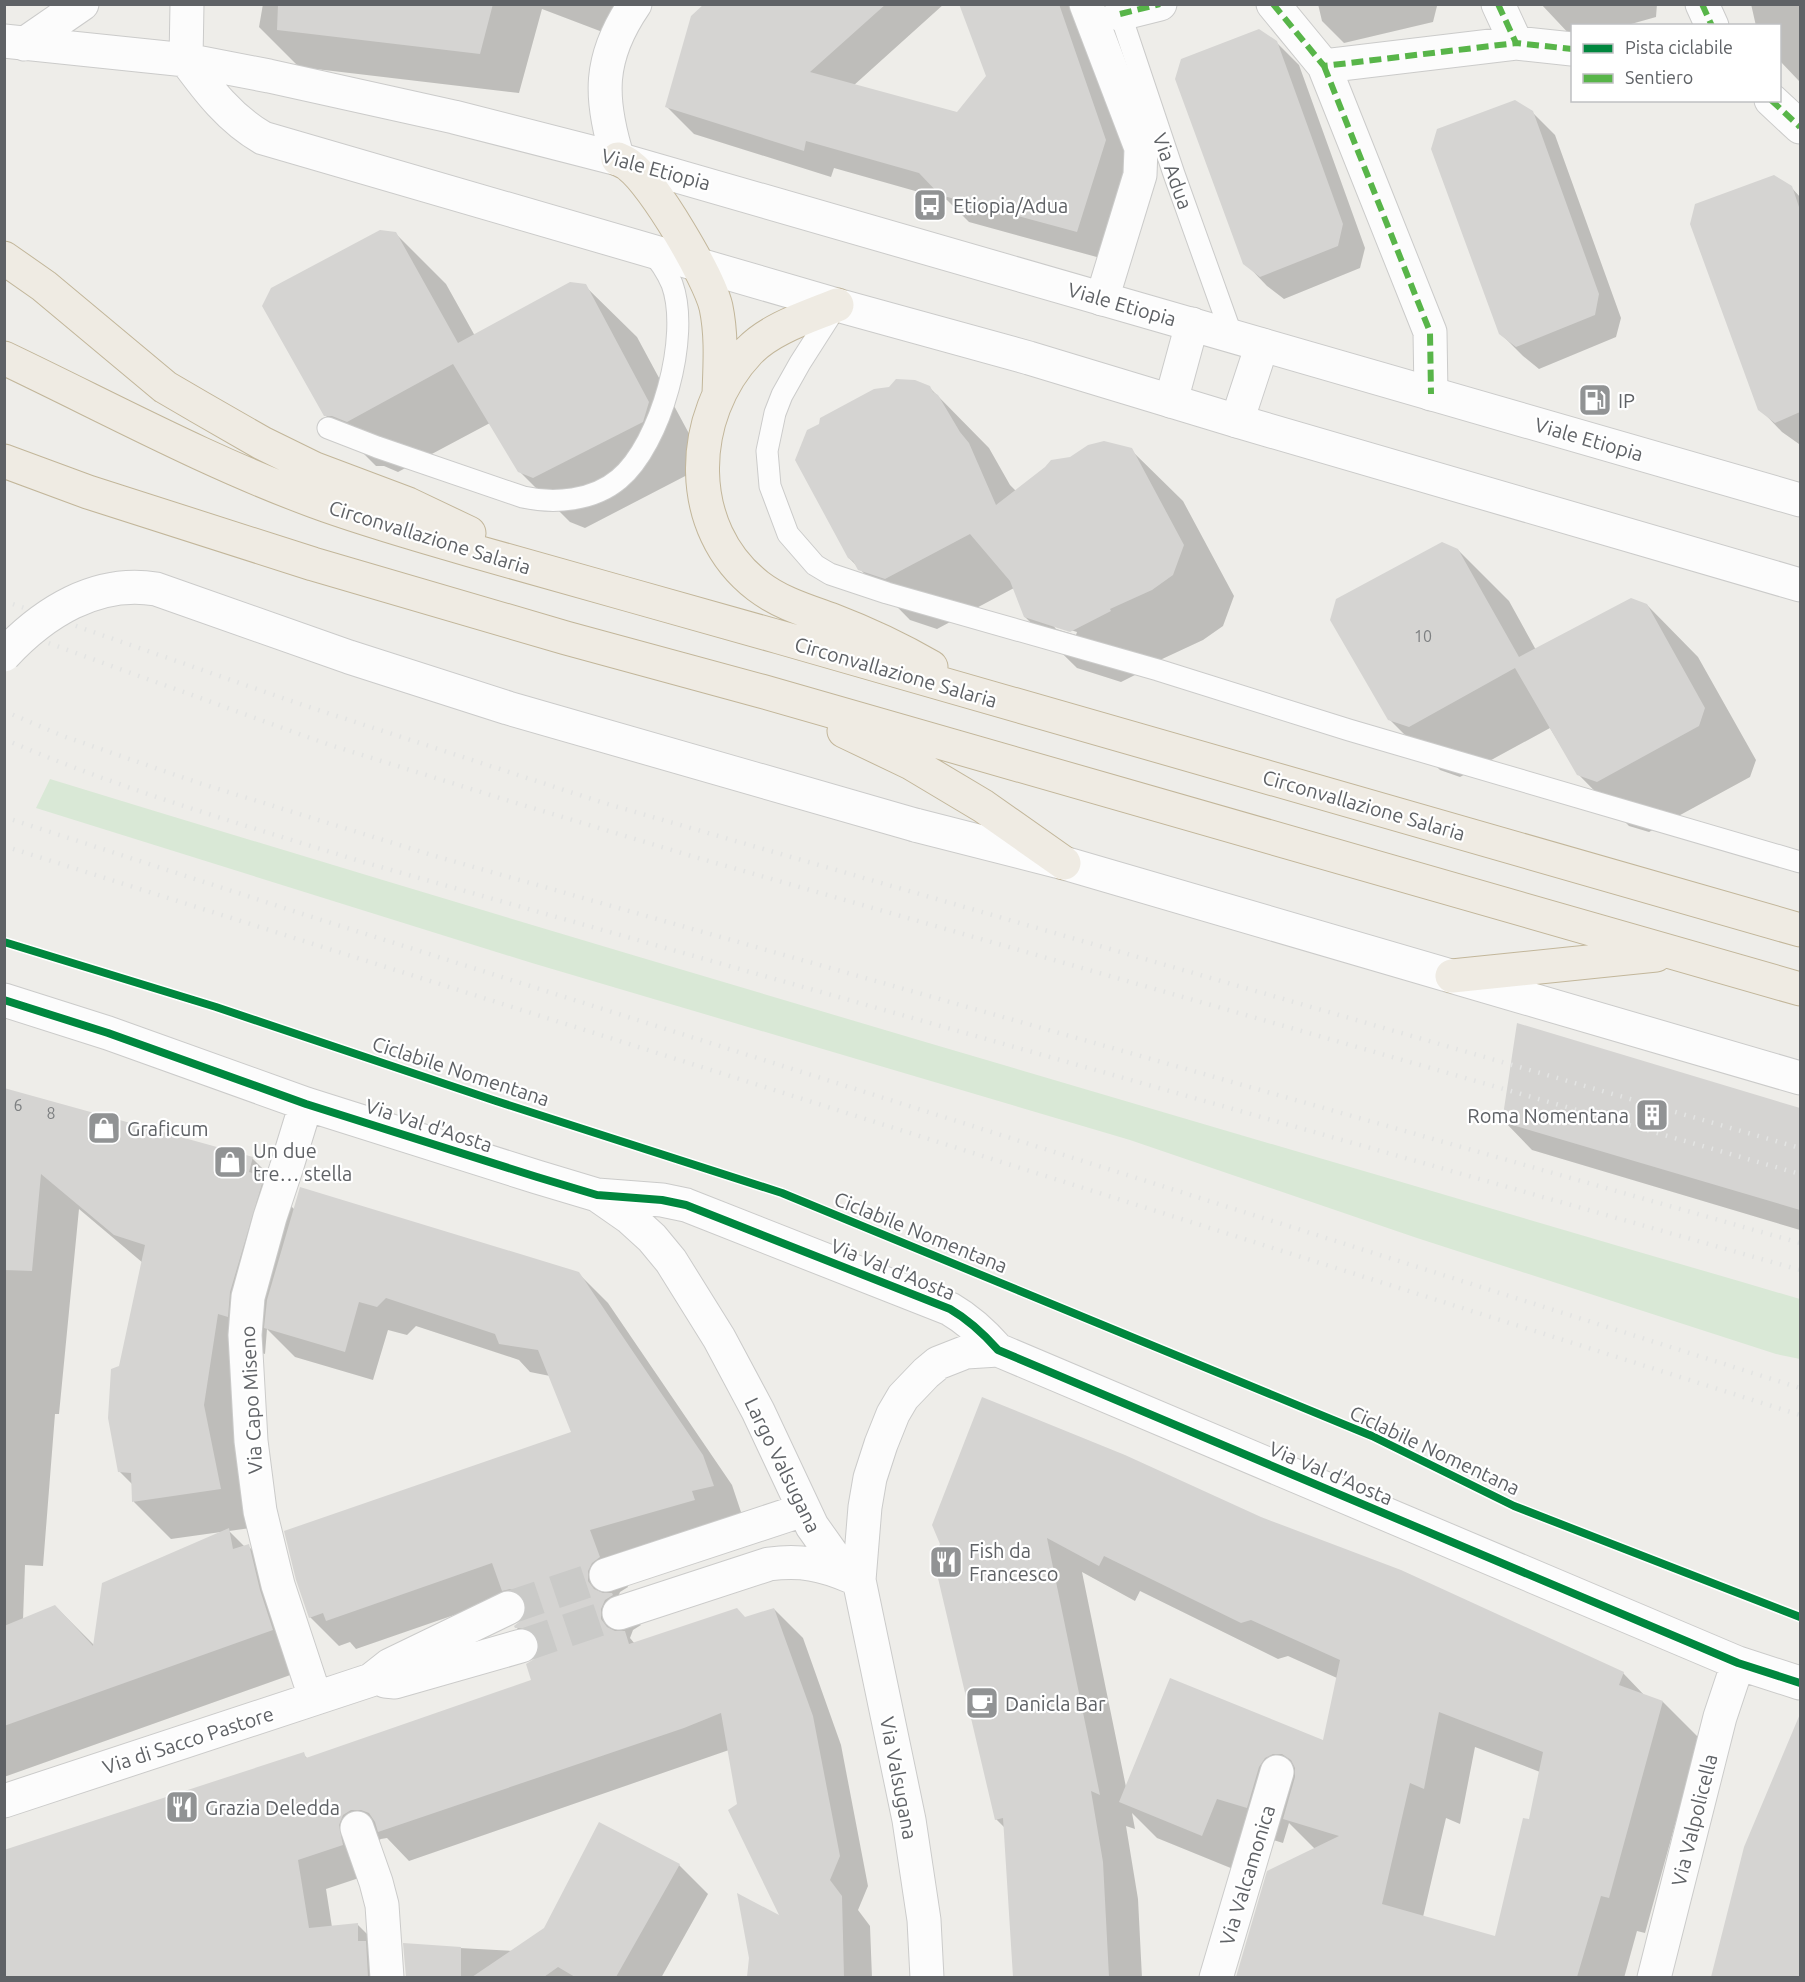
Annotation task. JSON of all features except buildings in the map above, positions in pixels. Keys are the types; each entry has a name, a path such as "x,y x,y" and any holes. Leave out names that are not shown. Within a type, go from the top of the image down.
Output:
{"highway":[{"path":"618,159 632,166 670,218 712,294 721,342 719,394"},
{"path":"4,258 44,286 165,387 201,408 262,443 315,469 408,504 551,573"},
{"path":"837,305 761,340 743,359 719,394 705,435 702,478 705,506 727,553 740,570 757,586 772,596 872,636 921,661 982,697"},
{"name":"Circonvallazione Salaria","path":"8,359 249,474 314,501 428,538 1800,930"},
{"path":"5,461 87,492 313,564 1800,989"},
{"path":"761,691 911,763 983,806 1064,863"},
{"path":"1452,976 1674,953"}],"street":[{"path":"14,42 82,4"},
{"path":"187,4 186,60 203,84 235,119 246,129 263,138 649,249 697,265 1029,358 1800,585"},
{"path":"618,159 606,114 605,76 614,42 635,4"},
{"name":"Via Adua","path":"1086,4 1141,148 1140,175 1102,298"},
{"path":"1118,9 1160,4"},
{"path":"1273,4 1324,66 1430,332 1431,394"},
{"path":"1498,4 1516,43"},
{"path":"1702,4 1711,24"},
{"name":"Viale Etiopia","path":"14,42 186,60 269,75 454,117 618,159 1800,500"},
{"path":"1324,66 1516,43 1571,49"},
{"path":"1773,102 1800,127"},
{"path":"1171,401 1192,324"},
{"path":"1237,421 1247,341"},
{"path":"4,655 51,614 76,601 102,591 144,586 349,657 508,708 915,825 1064,863 1790,1075"},
{"name":"Via Val d'Aosta","path":"4,1000 108,1033 306,1104 597,1195 662,1200 686,1205 950,1309 979,1328 998,1350 1738,1663 1800,1683"},
{"name":"Via Capo Miseno","path":"306,1104 270,1216 248,1297 245,1335 251,1441 260,1511 278,1585 315,1697"},
{"name":"Largo Valsugana","path":"597,1195 630,1218 652,1238 686,1282 758,1411 803,1510 822,1543 859,1580"},
{"path":"619,1613 770,1564 810,1563 833,1568 859,1580 865,1507 870,1478 889,1424 903,1397 938,1363 966,1352 998,1350"},
{"path":"606,1575 803,1510"},
{"name":"Via Valsugana","path":"859,1580 909,1820 924,1920 927,1977"},
{"name":"Via di Sacco Pastore","path":"4,1801 371,1680 390,1665 508,1608"},
{"name":"Via di Sacco Pastore","path":"371,1680 395,1682 521,1646"},
{"name":"Via Valpolicella","path":"1654,1977 1720,1717 1738,1663"},
{"name":"Via Valcamonica","path":"1216,1977 1277,1772"},
{"path":"357,1828 382,1905 387,1977"}],"lane":[{"name":"Via Adua","path":"1118,9 1143,84 1247,341"},
{"path":"1141,148 1143,84"},
{"path":"328,428 538,500 556,501 585,496 606,487 619,479 644,448 663,408 670,386 678,330 675,298 671,284 649,249"},
{"path":"837,305 782,395 767,451 770,486 788,534 815,565 830,574 887,593 1158,670 1349,730 1800,862"}],"green space":[{"path":"50,779 705,977 1800,1299 1800,1359 1776,1354 1417,1238 1130,1140 532,963 36,808"}],"tunnel":[{"path":"508,1608 606,1575"},
{"path":"521,1646 619,1613"}],"railway":[{"path":"4,601 297,703 604,803 1800,1148"},
{"path":"4,627 327,744 503,799 688,855 1800,1174"},
{"path":"4,711 63,736 199,783 435,856 1800,1243"},
{"path":"4,739 137,790 363,862 1800,1270"},
{"path":"4,817 309,916 1800,1388"},
{"path":"4,846 1800,1415"}],"marked path":[{"path":"1120,14 1160,4"},
{"path":"1273,4 1324,66 1516,43"},
{"path":"1498,4 1516,43 1571,49"},
{"path":"1702,4 1711,24"},
{"path":"1324,66 1430,332 1431,394"},
{"path":"1773,102 1800,127"}],"cycle path":[{"name":"Ciclabile Nomentana","path":"4,942 216,1007 496,1101 782,1193 1372,1436 1514,1506 1800,1617"},
{"path":"4,1000 108,1033 306,1104 537,1177 597,1195 662,1200 686,1205 950,1309 976,1327 998,1350 1738,1663 1800,1683"}],"place":[{"name":"Etiopia/Adua","path":"930,205"},
{"name":"IP","path":"1595,400"},
{"name":"Roma Nomentana","path":"1652,1115"},
{"name":"Graficum","path":"104,1128"},
{"name":"Un due tre… stella","path":"230,1162"},
{"name":"Fish da Francesco","path":"946,1562"},
{"name":"Danicla Bar","path":"982,1703"},
{"name":"Grazia Deledda","path":"182,1807"}]}
